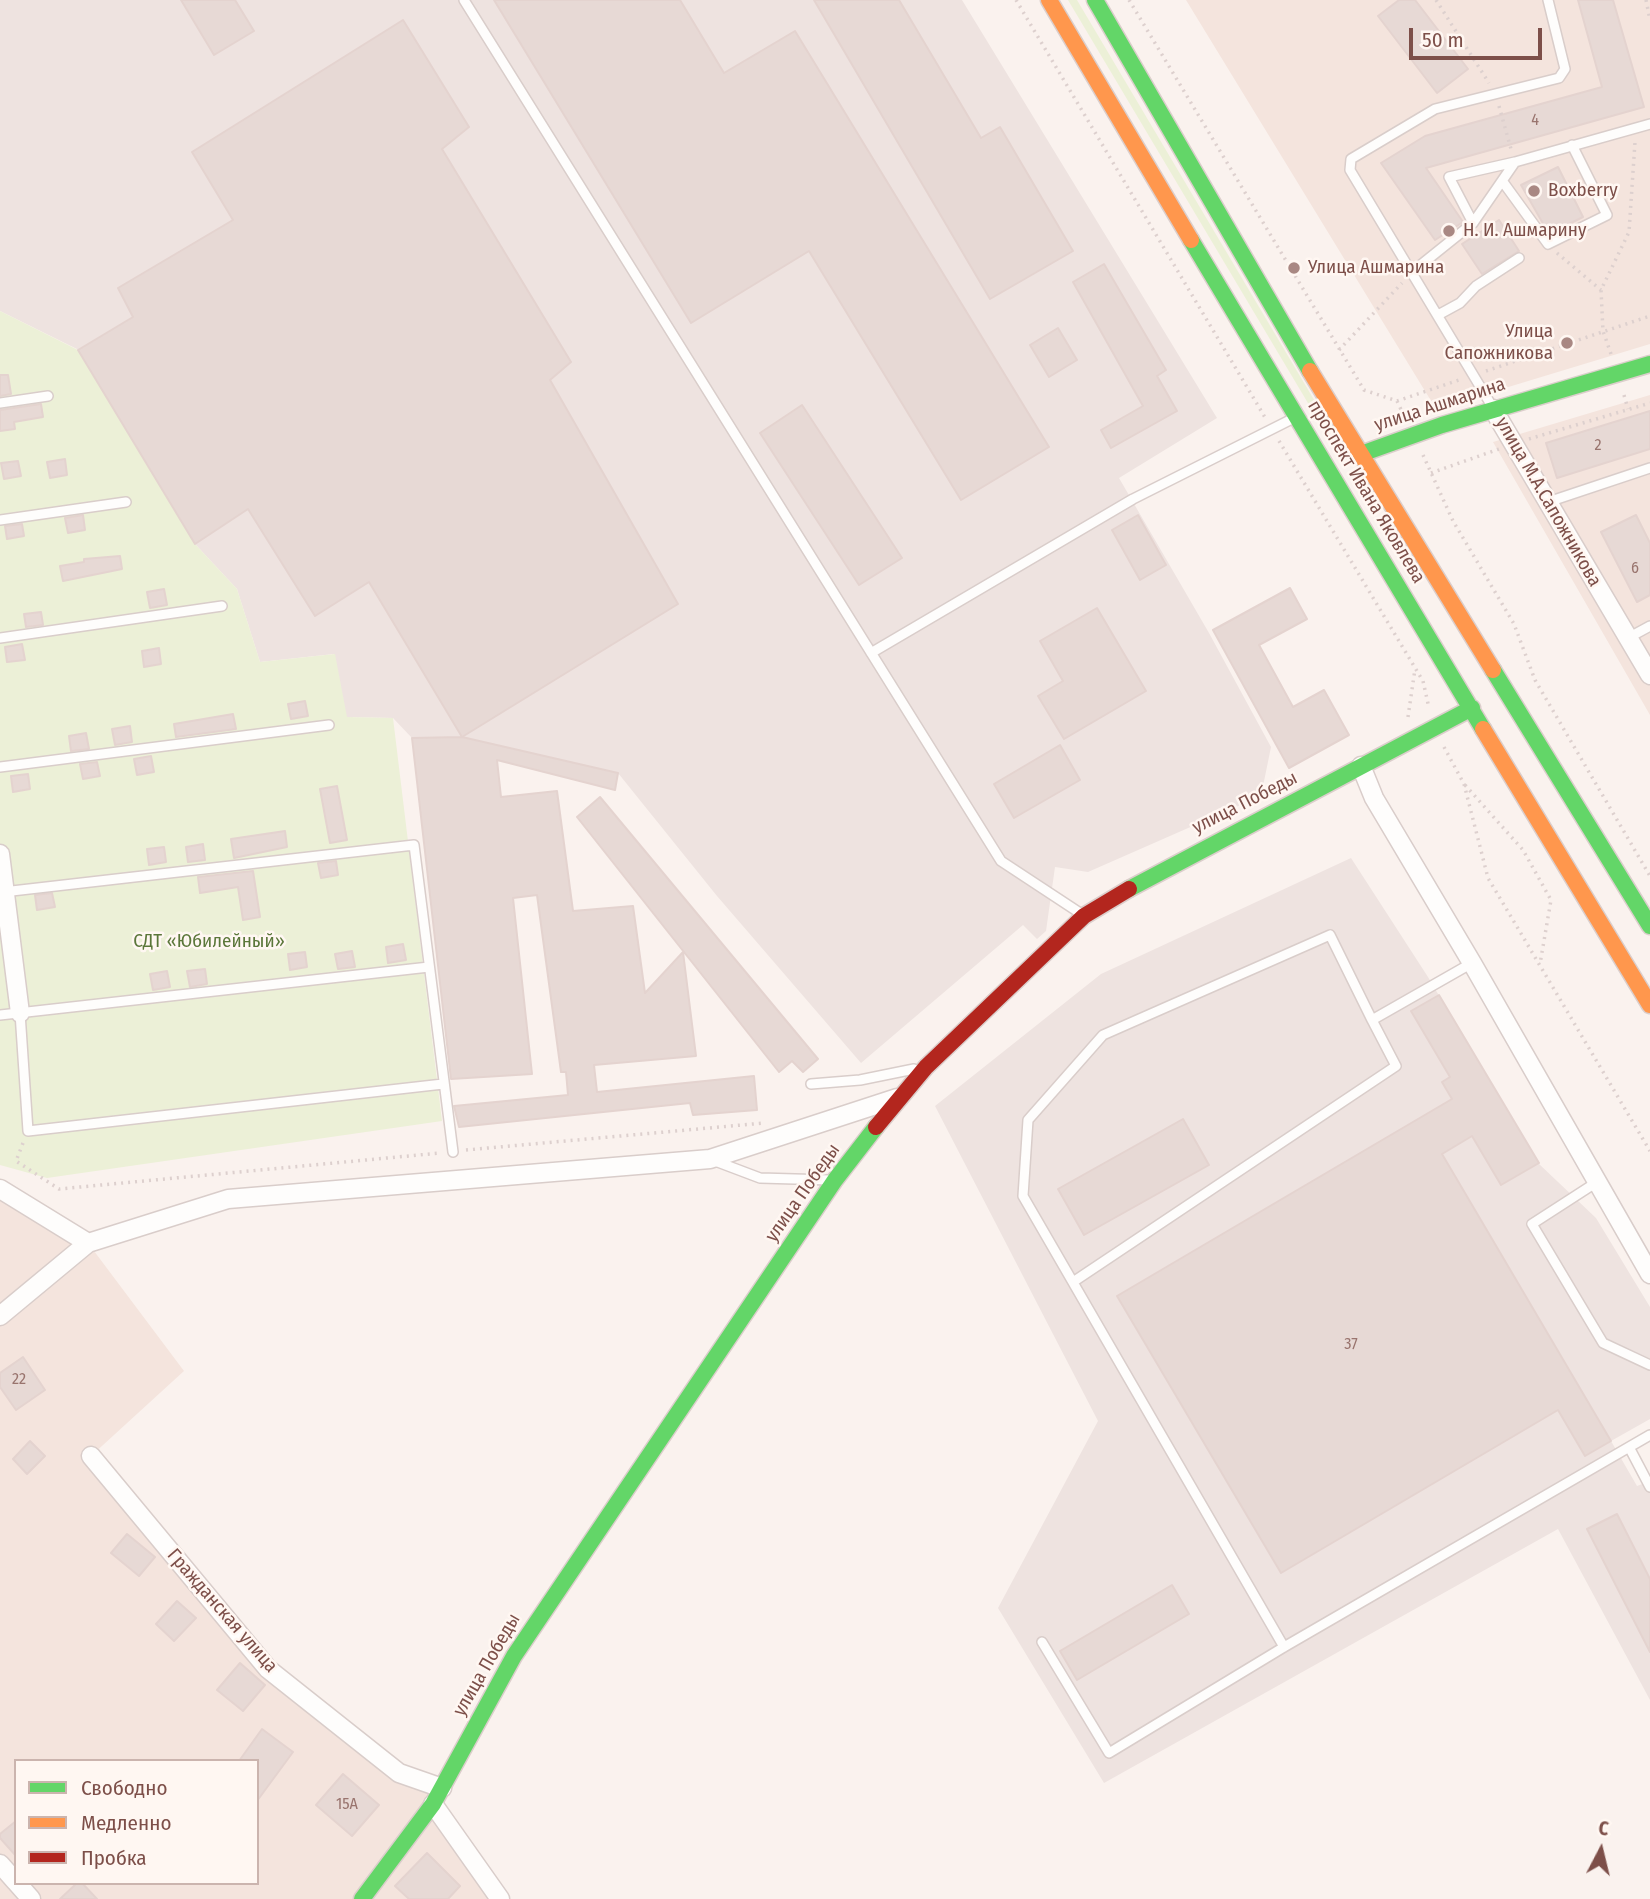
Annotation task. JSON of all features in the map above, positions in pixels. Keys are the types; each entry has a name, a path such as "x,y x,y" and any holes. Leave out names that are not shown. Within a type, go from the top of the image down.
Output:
{"main road":[{"name":"проспект Ивана Яковлева","path":"1049,0 1296,417 1344,462 1650,926"},
{"name":"проспект Ивана Яковлева","path":"1095,0 1344,462 1472,709 1650,1005"},
{"name":"улица Ашмарина","path":"1344,462 1493,409 1650,364"},
{"name":"улица Победы","path":"362,1899 433,1804 514,1656 835,1180 898,1098 926,1067 1084,916 1160,870 1472,709"}],"street":[{"name":"улица М.А.Сапожникова","path":"1493,409 1650,675"},
{"path":"1361,766 1374,798 1472,962 1650,1274"},
{"path":"0,854 2,892 20,1013"},
{"path":"0,1316 88,1243 228,1199 710,1159 898,1098"},
{"path":"0,1189 88,1243"},
{"name":"Гражданская улица","path":"91,1456 268,1669 399,1773 442,1788"},
{"path":"433,1804 499,1899"},
{"path":"0,1864 14,1880"},
{"path":"19,1885 31,1899"}],"lane":[{"path":"464,0 1001,862 1084,916"},
{"name":"улица М.А.Сапожникова","path":"1493,409 1350,170 1351,159 1435,109 1559,78 1565,69 1548,0"},
{"path":"1473,223 1449,177 1515,162 1650,124"},
{"path":"1503,182 1548,244 1607,215 1572,145"},
{"path":"1412,272 1473,223 1515,162"},
{"path":"1438,315 1460,303 1476,286 1519,258"},
{"path":"0,403 48,396"},
{"path":"871,653 1133,499 1296,417"},
{"path":"1548,502 1650,468"},
{"path":"0,520 126,502"},
{"path":"0,638 222,606"},
{"path":"1628,638 1650,626"},
{"path":"0,767 329,725"},
{"path":"2,892 414,845 453,1152"},
{"path":"1073,1282 1396,1066 1330,935 1102,1035 1028,1120 1023,1196 1284,1647"},
{"path":"1372,1020 1472,962"},
{"path":"0,1015 429,967"},
{"path":"20,1013 28,1131 443,1084"},
{"path":"811,1084 860,1080 926,1067"},
{"path":"710,1159 760,1178 835,1180"},
{"path":"1597,1182 1532,1224 1603,1343 1650,1366"},
{"path":"1042,1642 1109,1753 1284,1647 1650,1435"},
{"path":"1629,1447 1650,1487"}],"path":[{"path":"1016,0 1416,668 1423,681 1430,712"},
{"path":"1129,0 1364,390 1397,401 1650,316"},
{"path":"1436,0 1496,93 1515,162"},
{"path":"1646,0 1650,20"},
{"path":"1603,331 1601,290 1629,232 1636,128"},
{"path":"1548,244 1601,290"},
{"path":"1339,350 1412,272"},
{"path":"1397,401 1408,423"},
{"path":"1432,473 1514,443 1650,404"},
{"path":"1422,453 1453,521 1514,625 1535,680 1650,876"},
{"path":"1403,743 1416,668"},
{"path":"1440,740 1464,784 1523,850 1552,900 1540,966"},
{"path":"1464,784 1488,878 1650,1151"},
{"path":"28,1131 16,1161 59,1189 759,1122 797,1130"}],"shaded area":[{"path":"0,0 962,0 1217,418 1119,478 1209,633 1271,747 1261,796 1088,872 1055,867 1046,931 1037,939 1023,925 861,1063 717,896 618,773 462,737 412,738 393,718 346,717 334,654 260,662 237,589 195,544 79,350 0,311"},
{"path":"1186,0 1650,0 1650,344 1436,409"},
{"path":"1650,395 1650,715 1493,442"},
{"path":"1351,858 1428,977 1538,1163 1596,1218 1650,1307 1650,1419 1611,1441 1637,1486 1650,1481 1650,1700 1558,1529 1104,1783 998,1608 1098,1421 935,1106 1101,974"},
{"path":"0,1189 88,1243 184,1371 91,1456 268,1669 399,1773 442,1788 433,1804 500,1899 0,1899"}],"green space":[{"path":"1068,0 1077,0 1329,425 1324,430"},
{"name":"СДТ «Юбилейный»","path":"0,311 78,350 195,544 237,589 260,662 335,654 347,717 393,718 442,1121 47,1178 0,1165"}],"building":[{"path":"181,0 235,0 254,31 214,55"},
{"path":"494,0 680,0 724,73 795,31 1049,447 961,500 809,251 691,323"},
{"path":"814,0 899,0 981,138 1000,127 1073,251 990,299"},
{"path":"1399,0 1415,0 1468,69 1437,93 1378,16"},
{"path":"1578,0 1613,0 1644,107 1426,168 1463,222 1435,240 1381,163 1425,136 1602,87"},
{"path":"403,20 469,127 442,149 571,362 550,380 678,604 462,737 369,582 315,616 248,509 195,544 78,350 133,317 118,288 233,220 192,152"},
{"path":"1558,167 1583,217 1549,234 1521,185"},
{"path":"1499,220 1519,251 1482,274 1462,244"},
{"path":"1104,264 1166,370 1157,376 1177,411 1111,448 1101,430 1143,406 1073,282"},
{"path":"1058,328 1077,360 1049,377 1030,345"},
{"path":"0,375 8,375 11,394 0,396"},
{"path":"41,404 43,417 14,422 15,429 0,431 0,410"},
{"path":"802,405 902,558 859,585 760,433"},
{"path":"1650,411 1650,449 1557,478 1546,443"},
{"path":"65,459 67,475 50,478 47,462"},
{"path":"18,461 21,476 4,479 1,463"},
{"path":"83,515 85,530 68,533 65,518"},
{"path":"1138,515 1166,565 1140,580 1112,530"},
{"path":"1636,515 1650,543 1650,595 1637,602 1601,532"},
{"path":"22,524 24,536 7,539 5,526"},
{"path":"120,556 122,569 63,581 60,566 84,562 84,559"},
{"path":"1290,588 1307,619 1259,645 1293,707 1324,690 1349,735 1289,768 1213,630"},
{"path":"164,589 167,605 150,608 147,592"},
{"path":"1097,608 1146,691 1064,739 1038,696 1063,681 1040,641"},
{"path":"41,612 43,625 26,627 24,614"},
{"path":"22,644 25,660 7,662 5,647"},
{"path":"159,648 161,664 144,667 142,651"},
{"path":"305,701 308,716 291,719 288,704"},
{"path":"233,714 236,729 176,737 174,724"},
{"path":"130,726 132,742 115,745 112,729"},
{"path":"86,733 89,749 71,751 69,736"},
{"path":"462,737 618,773 615,790 497,760 501,797 557,791 573,911 633,906 645,993 683,952 696,1056 594,1065 597,1092 754,1076 757,1110 693,1115 690,1103 459,1127 454,1106 568,1095 566,1072 561,1072 537,895 513,898 532,1074 451,1079 412,738"},
{"path":"1060,745 1080,780 1014,818 994,784"},
{"path":"151,756 154,772 137,775 134,759"},
{"path":"97,762 100,776 83,779 80,764"},
{"path":"28,774 30,789 13,792 11,776"},
{"path":"337,786 347,840 330,843 320,789"},
{"path":"600,797 818,1059 803,1072 792,1061 779,1072 577,817"},
{"path":"285,831 287,847 234,858 231,839"},
{"path":"203,844 205,860 188,862 186,847"},
{"path":"164,847 166,862 149,865 147,849"},
{"path":"336,861 338,875 321,878 318,863"},
{"path":"253,871 260,917 243,920 238,887 200,893 198,877"},
{"path":"52,893 55,907 37,910 35,895"},
{"path":"403,944 406,960 388,963 386,947"},
{"path":"352,951 355,967 338,969 335,954"},
{"path":"305,952 307,967 290,970 288,954"},
{"path":"205,969 207,984 190,987 187,971"},
{"path":"167,971 170,987 153,990 150,974"},
{"path":"1439,995 1539,1163 1501,1185 1472,1136 1442,1154 1611,1441 1585,1456 1558,1410 1281,1573 1117,1296 1452,1099 1442,1082 1450,1077 1411,1011"},
{"path":"1183,1119 1209,1165 1084,1235 1058,1189"},
{"path":"23,1357 45,1390 16,1410 0,1387 0,1373"},
{"path":"30,1441 45,1456 27,1474 13,1459"},
{"path":"1617,1514 1650,1579 1650,1652 1587,1529"},
{"path":"127,1534 155,1557 139,1576 111,1553"},
{"path":"1172,1585 1189,1614 1077,1680 1060,1651"},
{"path":"177,1601 196,1618 174,1641 156,1624"},
{"path":"240,1663 265,1685 243,1711 217,1690"},
{"path":"262,1729 293,1752 259,1798 259,1759 240,1759"},
{"path":"343,1774 379,1805 352,1836 316,1805"},
{"path":"14,1823 14,1854 0,1838 0,1834"},
{"path":"427,1853 460,1886 448,1899 409,1899 395,1886"},
{"path":"75,1885 84,1885 97,1899 60,1899"}],"traffic: fast":[{"path":"1095,0 1310,371"},
{"path":"1191,240 1483,729"},
{"path":"1361,454 1442,425 1650,364"},
{"path":"1493,670 1650,926"},
{"path":"1129,889 1472,708"},
{"path":"362,1899 433,1804 514,1656 835,1180 876,1127"}],"traffic: slow":[{"path":"1049,0 1191,240"},
{"path":"1310,371 1493,670"},
{"path":"1483,729 1650,1005"}],"traffic: jam":[{"path":"876,1127 926,1067 1084,916 1129,889"}],"place":[{"name":"Boxberry","path":"1534,191"},
{"name":"Н. И. Ашмарину","path":"1449,231"},
{"name":"Улица Ашмарина","path":"1294,268"},
{"name":"Улица Сапожникова","path":"1567,343"}]}
